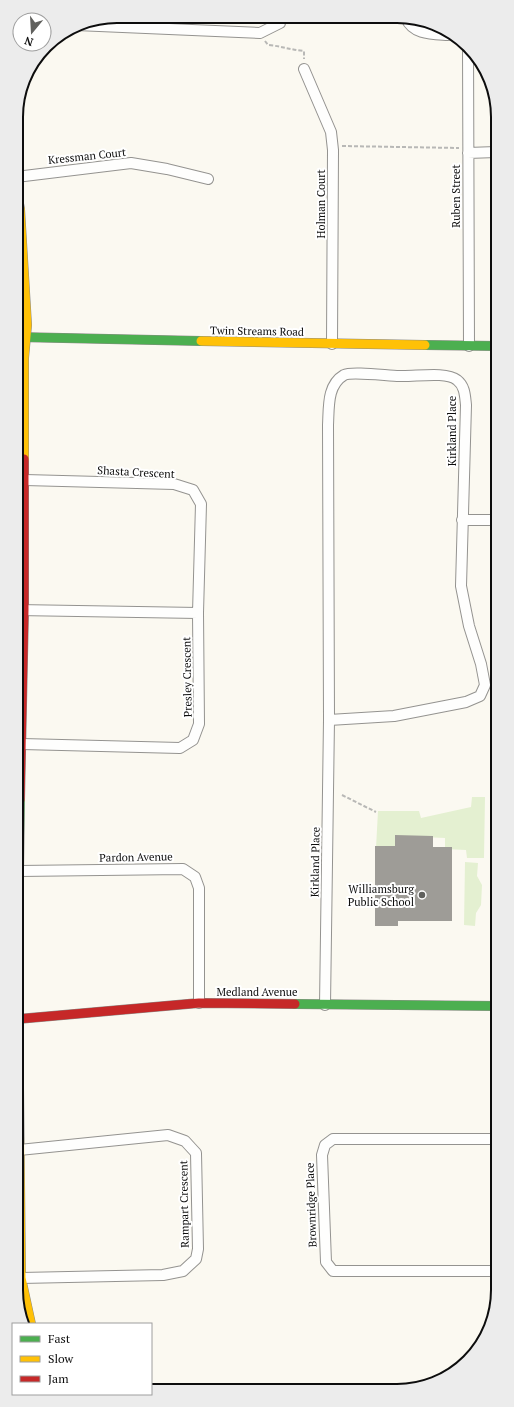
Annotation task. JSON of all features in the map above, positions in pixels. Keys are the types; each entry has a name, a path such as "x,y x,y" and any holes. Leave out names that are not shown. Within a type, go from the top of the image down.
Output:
{"street":[{"path":"95,26 260,34 280,23"},
{"path":"410,24 417,31 442,35"},
{"name":"Ruben Street","path":"468,55 469,346"},
{"name":"Holman Court","path":"304,69 331,132 332,344"},
{"path":"468,153 491,152"},
{"name":"Kressman Court","path":"23,175 131,163 167,169 208,179"},
{"path":"23,258 27,325 23,333"},
{"name":"Twin Streams Road","path":"23,337 491,346"},
{"name":"Kirkland Place","path":"325,1004 329,720 328,425 330,395 332,387 344,375 353,372 403,376 446,376 456,379 461,384 465,393 466,406 461,586 469,626 481,664 485,685 480,696 466,702 394,716 329,720"},
{"path":"23,432 23,512"},
{"name":"Shasta Crescent","path":"24,480 174,484 193,490 202,504 198,613"},
{"path":"462,520 491,520"},
{"path":"23,610 198,613"},
{"name":"Presley Crescent","path":"23,744 180,748 193,740 200,724 198,613"},
{"name":"Pardon Avenue","path":"23,871 183,869 195,876 199,888 199,1003"},
{"name":"Medland Avenue","path":"23,1019 199,1003 491,1006"},
{"name":"Rampart Crescent","path":"23,1150 168,1136 185,1141 196,1153 198,1249 196,1259 183,1271 163,1275 23,1278"},
{"name":"Brownridge Place","path":"491,1139 333,1139 325,1145 322,1155 326,1262 333,1271 491,1271"},
{"path":"23,1287 31,1323"}],"path":[{"path":"260,34 268,45 282,46 304,51 304,69"},
{"path":"332,146 459,148 468,153"},
{"path":"342,795 376,812"}],"green space":[{"path":"472,797 485,797 484,858 467,858 466,850 445,849 445,838 400,836 399,849 376,848 378,811 419,811 421,818 471,807"},
{"path":"465,862 478,863 477,876 482,885 481,905 476,913 475,926 464,925"}],"building":[{"path":"395,835 433,836 433,847 452,847 452,921 398,921 398,926 375,926 375,846 395,846"}],"traffic: fast":[{"path":"23,337 201,341"},
{"path":"425,345 491,346"},
{"path":"295,1004 491,1006"}],"traffic: slow":[{"path":"23,259 27,325 24,358 24,459"},
{"path":"201,341 425,345"},
{"path":"23,1287 31,1323"}],"traffic: jam":[{"path":"23,658 24,459"},
{"path":"23,1019 199,1003 295,1004"}],"place":[{"name":"Williamsburg Public School","path":"422,895"}]}
